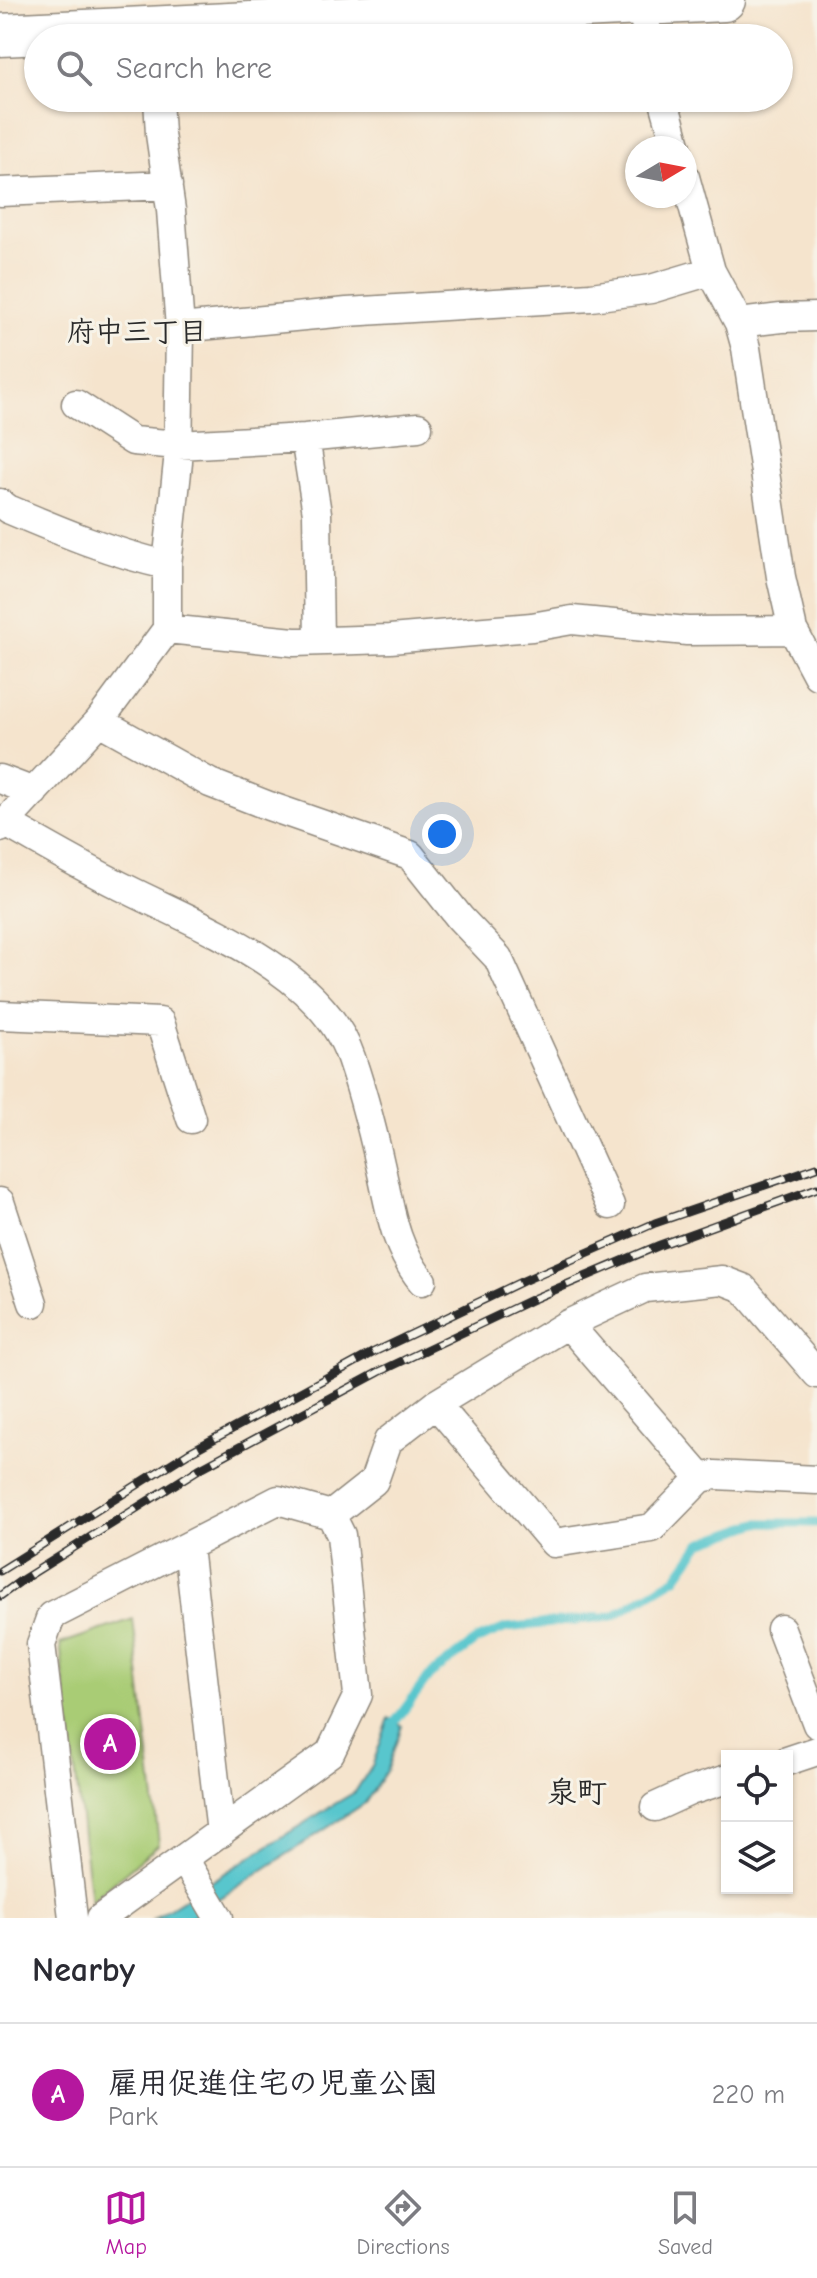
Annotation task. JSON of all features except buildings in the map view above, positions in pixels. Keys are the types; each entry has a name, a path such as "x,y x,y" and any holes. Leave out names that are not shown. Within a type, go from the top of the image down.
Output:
{"highway":[{"path":"129,24 644,21 724,0"},
{"path":"0,35 24,33"}],"street":[{"path":"159,112 180,328 178,445 167,565 167,629 99,721 3,826 221,934 278,970 318,1006 340,1035 351,1058 390,1214 409,1265 422,1281"},
{"path":"667,112 674,136"},
{"path":"0,192 168,185"},
{"path":"694,208 711,271 739,323 746,348 781,577 817,675"},
{"path":"180,328 347,312 591,297 651,289 711,271"},
{"path":"739,323 817,317"},
{"path":"76,404 133,441 178,445 305,438 418,427"},
{"path":"305,438 317,513 319,641"},
{"path":"0,503 73,536 132,557 167,565"},
{"path":"167,629 294,642 390,639 532,627 572,620 804,642"},
{"path":"99,721 210,783 410,855 460,918 498,958 610,1205"},
{"path":"0,779 34,792"},
{"path":"0,1015 160,1022 191,1119"},
{"path":"0,1202 33,1303"},
{"path":"331,1515 374,1481 388,1441 436,1404 568,1324 645,1288 722,1280 743,1288 817,1374"},
{"path":"568,1324 701,1478"},
{"path":"436,1404 554,1543 652,1528 701,1478 715,1475 817,1480"},
{"path":"73,1918 41,1644 51,1616 278,1500 331,1515 341,1535 358,1695 330,1753 101,1918"},
{"path":"188,1547 221,1833"},
{"path":"781,1629 817,1724"},
{"path":"793,1759 817,1751"},
{"path":"655,1807 721,1781"},
{"path":"184,1859 219,1918"}],"green space":[{"path":"133,1619 159,1844 91,1901 60,1644"}],"water":[{"path":"389,1718 402,1726 386,1771 365,1803 190,1918 154,1918 355,1792 373,1764"}],"waterway":[{"path":"391,1733 395,1722 429,1676 477,1640 506,1628 613,1616 676,1578 701,1543 758,1523 817,1523"}],"railway":[{"path":"0,1571 188,1453 374,1352 655,1223 817,1167"},
{"path":"0,1596 199,1469 379,1372 533,1299 660,1245 817,1188"}],"place":[{"name":"雇用促進住宅の児童公園","path":"110,1744"}],"district":[{"name":"府中三丁目","path":"137,332"},
{"name":"泉町","path":"577,1792"}]}
